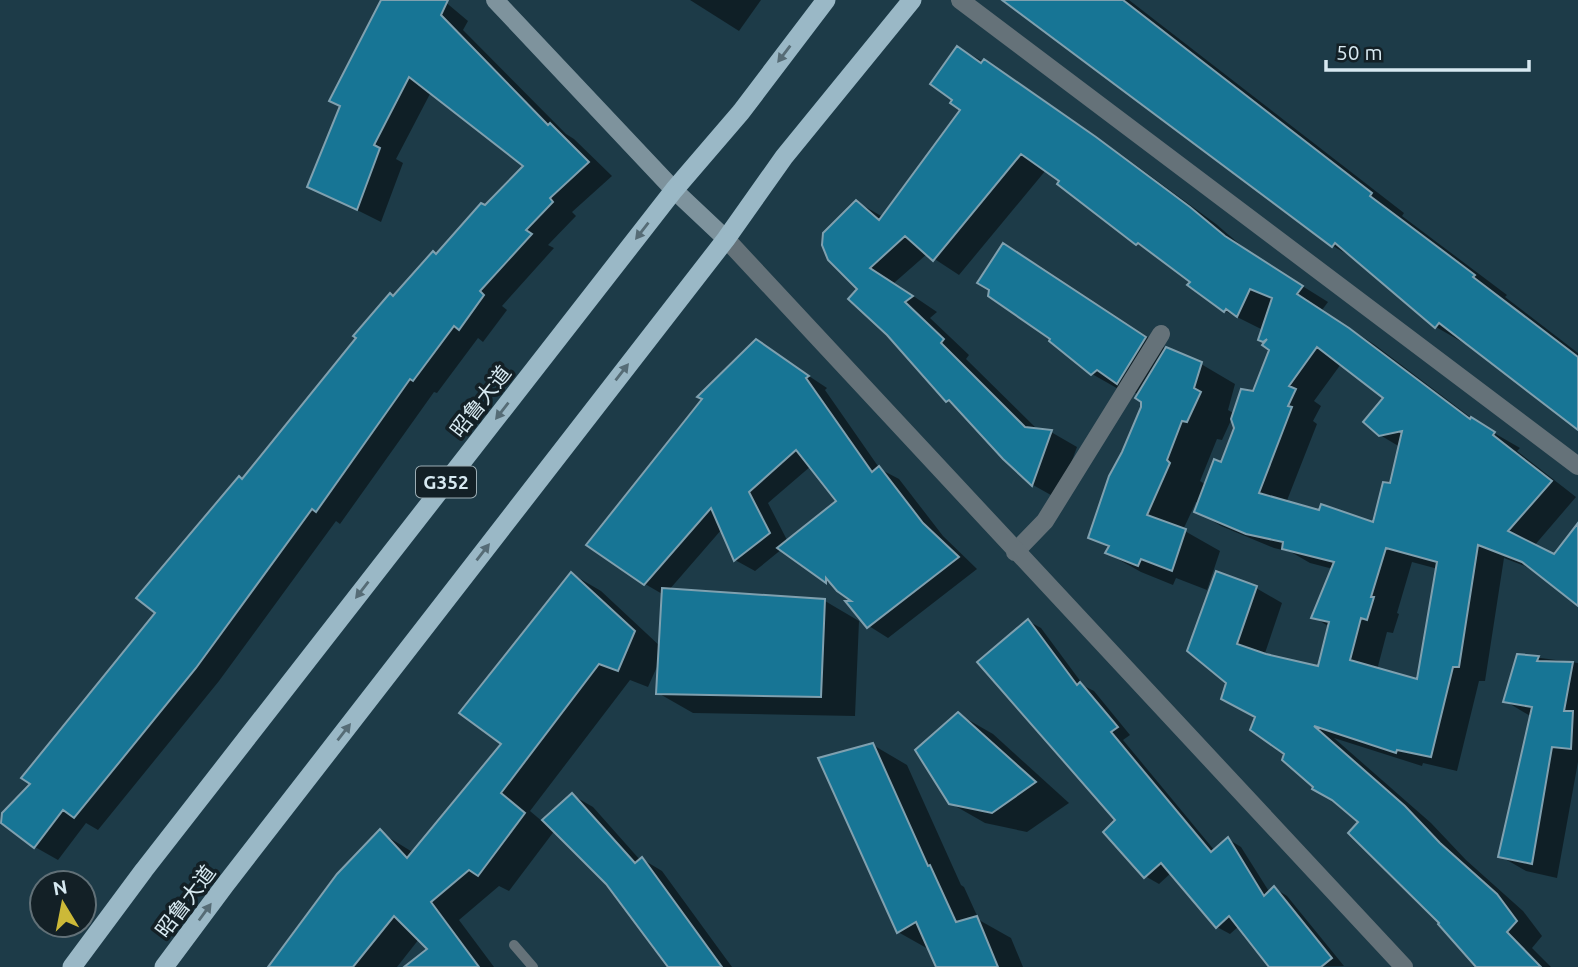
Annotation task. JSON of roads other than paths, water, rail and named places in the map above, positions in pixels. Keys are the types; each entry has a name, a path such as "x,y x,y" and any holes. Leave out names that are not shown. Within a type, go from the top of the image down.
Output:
{"highway":[{"name":"昭鲁大道","path":"72,967 152,859 674,190 741,112 826,0"},
{"name":"昭鲁大道","path":"164,967 233,874 726,239 785,157 912,0"}],"main road":[{"path":"495,0 674,190 726,239"}],"street":[{"path":"960,0 1578,466"},
{"path":"726,239 1404,967"},
{"path":"1015,552 1045,521 1161,334"}],"lane":[{"path":"514,945 533,967"}]}
